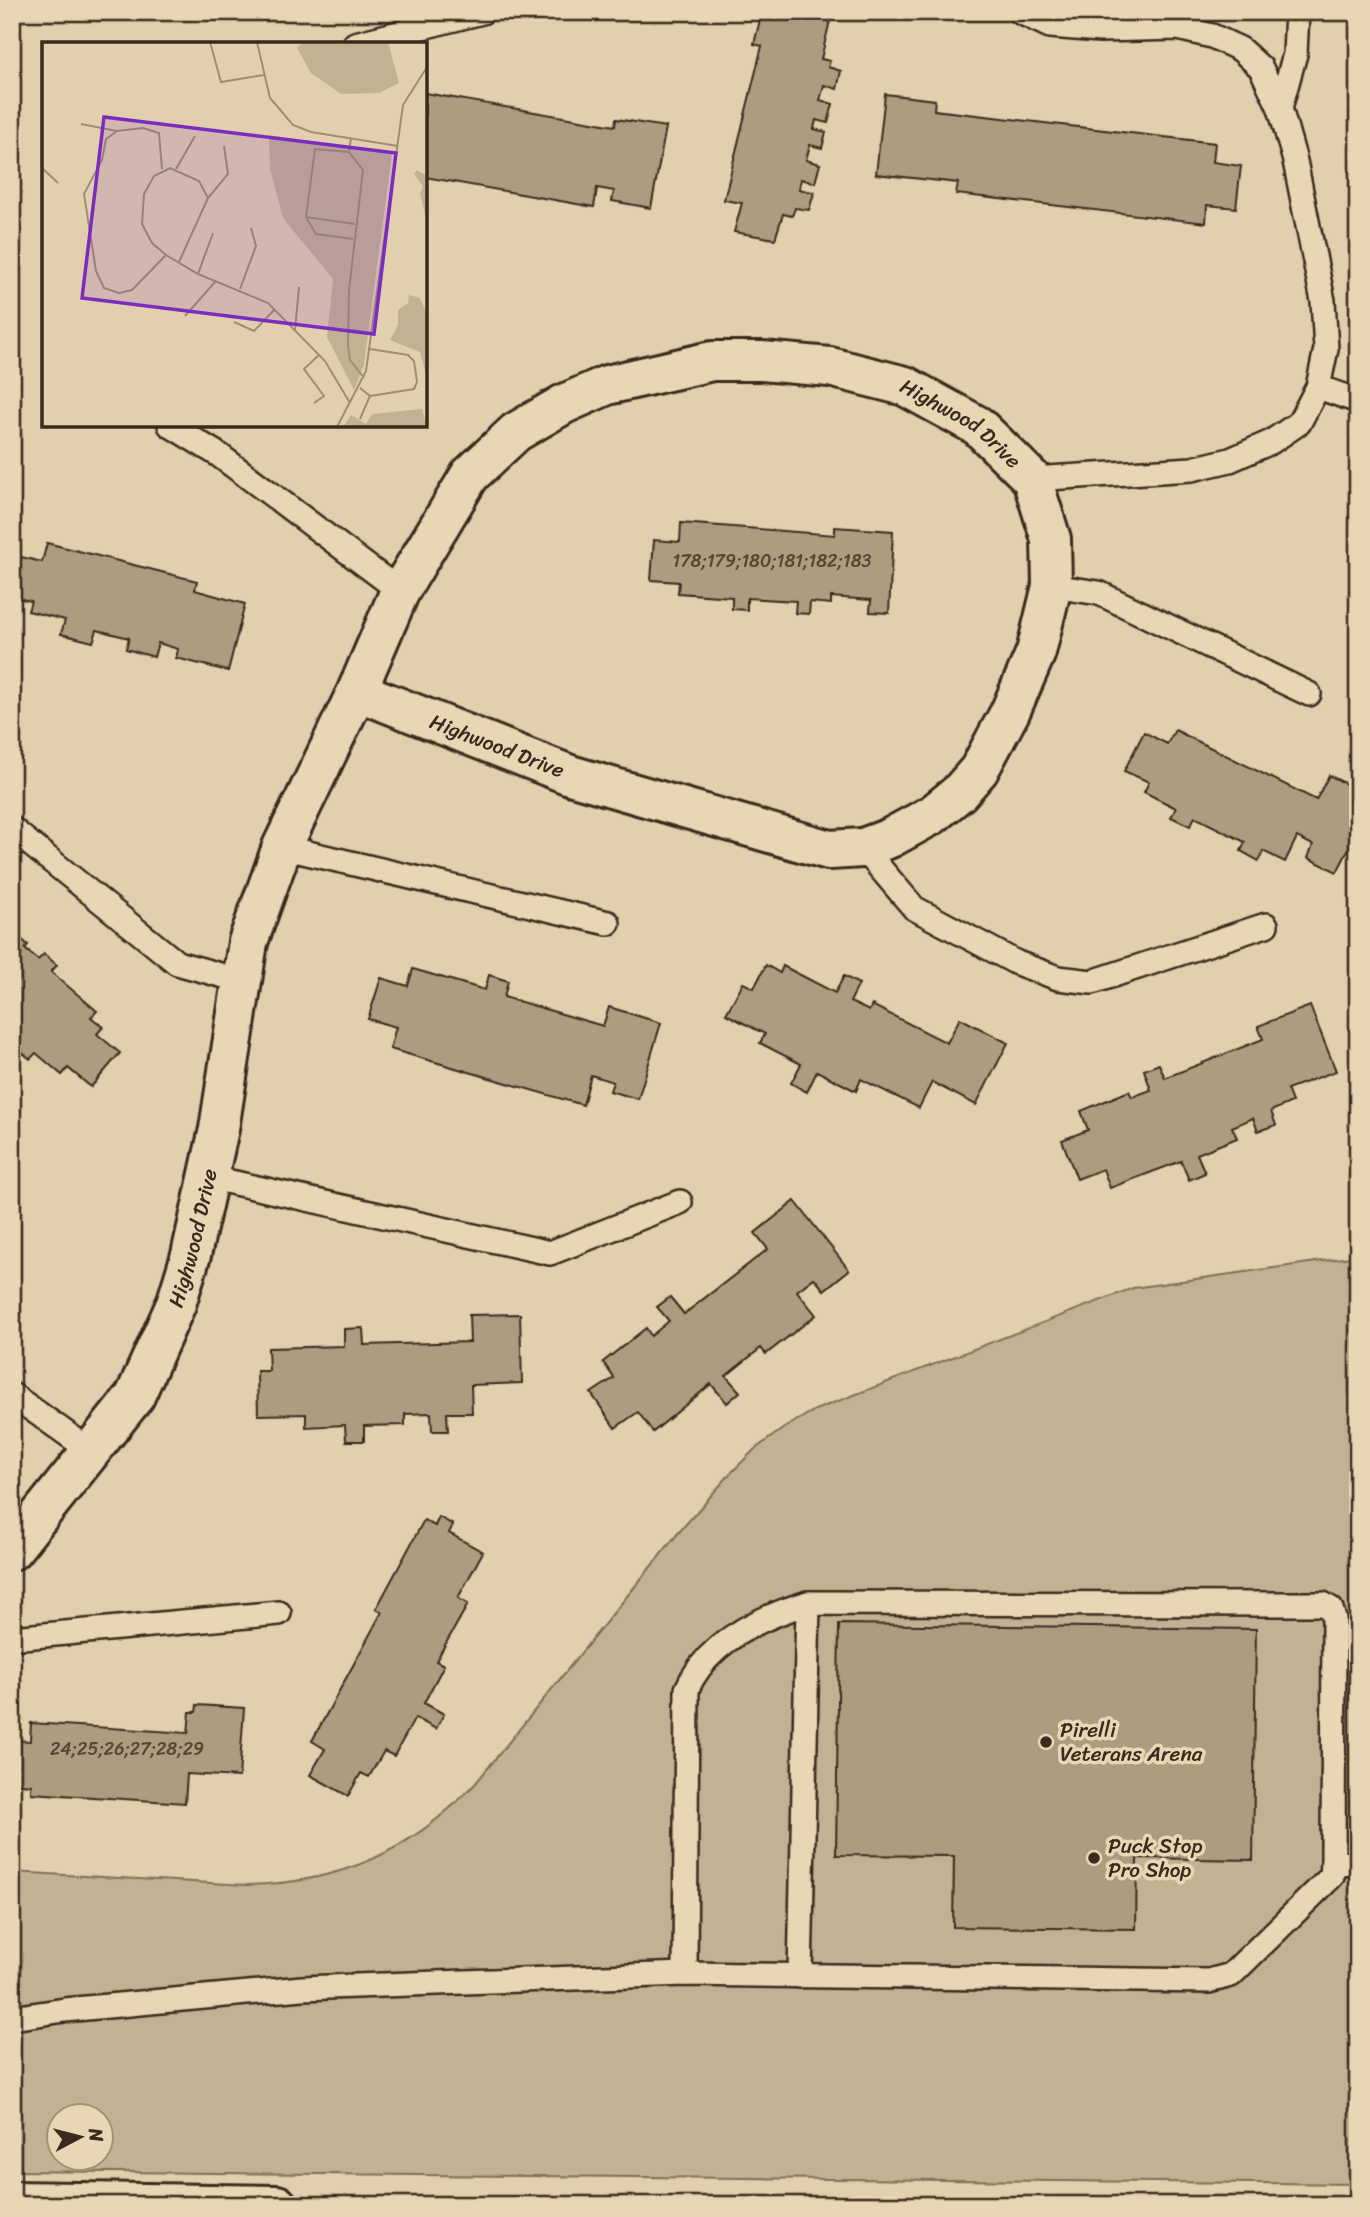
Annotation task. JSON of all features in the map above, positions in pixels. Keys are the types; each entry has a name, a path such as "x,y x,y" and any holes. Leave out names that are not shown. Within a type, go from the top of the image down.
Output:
{"street":[{"name":"Highwood Drive","path":"12,1550 135,1396 176,1304 191,1255 219,1129 248,942 282,847 357,691 400,591 470,475 516,432 564,404 607,385 712,361 762,361 831,367 905,386 978,426 1032,480 1051,538 1052,586 1036,652 1010,712 979,770 959,793 932,815 890,838 863,848 830,850 570,775 357,691"},
{"path":"12,2201 277,2205"}],"lane":[{"path":"363,42 482,12"},
{"path":"1020,12 1051,26 1100,30 1178,28 1212,36 1240,49 1261,68 1280,108 1295,161 1323,301 1326,349 1318,387 1299,423 1271,442 1230,460 1192,469 1032,480"},
{"path":"1280,108 1294,54 1297,12"},
{"path":"1318,387 1358,401"},
{"path":"173,427 239,469 400,591"},
{"path":"1052,586 1099,593 1309,694"},
{"path":"12,829 177,963 243,981"},
{"path":"282,847 608,923"},
{"path":"863,848 914,908 1017,963 1058,978 1092,982 1266,925"},
{"path":"208,1177 550,1254 680,1202"},
{"path":"12,1395 91,1451"},
{"path":"800,1976 808,1603"},
{"path":"12,2018 65,2010 302,1989 685,1974 1209,1980 1231,1975 1332,1877 1334,1619 1331,1609 1323,1604 808,1603 785,1610 733,1635 694,1673 687,1689 685,1974"},
{"path":"12,1635 23,1637 279,1613"},
{"path":"1333,1863 1358,1864"}],"shaded area":[{"path":"1358,1256 1358,2184 116,2172 116,2102 46,2102 46,2171 12,2171 12,1872 247,1885 281,1883 343,1870 399,1845 450,1808 475,1784 679,1532 730,1474 755,1449 815,1410 1133,1288"}],"building":[{"path":"762,12 832,12 821,59 830,61 828,67 841,71 837,89 824,85 820,100 833,104 828,123 816,120 814,129 826,132 822,148 810,145 806,160 820,164 815,183 801,179 799,189 814,193 809,210 795,208 792,216 783,214 775,239 734,232 742,203 724,200 762,46 754,44"},
{"path":"427,93 615,126 616,119 666,127 651,208 612,201 614,191 597,188 594,207 427,177"},
{"path":"885,94 935,100 934,110 1215,143 1213,162 1241,166 1236,208 1207,205 1206,223 956,194 958,183 876,174"},
{"path":"681,523 835,535 835,527 893,531 889,613 870,612 871,600 831,597 831,604 810,602 809,614 795,613 796,601 747,598 747,610 732,609 732,597 678,593 679,582 651,580 654,540 680,542"},
{"path":"47,543 197,581 195,590 245,604 228,671 176,658 178,649 158,643 154,657 126,649 129,638 97,630 93,642 61,634 65,620 28,611 31,601 12,597 13,555 42,562"},
{"path":"1175,730 1316,800 1329,775 1358,790 1358,831 1337,872 1308,858 1313,845 1297,837 1285,862 1263,851 1259,861 1241,851 1245,842 1195,817 1190,826 1171,817 1176,808 1144,792 1149,782 1124,771 1144,732 1167,744"},
{"path":"12,931 28,945 25,949 38,960 44,954 57,965 51,972 97,1011 91,1017 103,1027 97,1034 120,1053 91,1087 68,1068 62,1075 36,1053 30,1059 12,1044"},
{"path":"766,965 780,973 783,966 835,993 844,976 859,984 850,1002 869,1011 872,1005 947,1043 960,1018 1008,1043 976,1105 932,1082 919,1108 861,1079 856,1091 817,1071 807,1092 791,1083 801,1064 760,1043 765,1034 726,1014 743,983 754,988"},
{"path":"413,969 485,990 489,975 508,981 504,997 603,1026 609,1007 661,1023 638,1099 610,1091 613,1082 591,1075 583,1105 390,1049 396,1027 368,1019 381,978 408,986"},
{"path":"1310,1006 1336,1071 1287,1089 1292,1102 1271,1111 1276,1125 1258,1131 1253,1118 1232,1127 1237,1138 1197,1154 1205,1173 1189,1180 1181,1161 1110,1188 1103,1169 1077,1179 1062,1140 1088,1130 1081,1111 1129,1091 1132,1097 1151,1090 1144,1070 1159,1064 1165,1078 1263,1039 1258,1026"},
{"path":"795,1201 849,1270 824,1290 814,1278 797,1291 816,1315 766,1354 761,1348 726,1376 740,1392 727,1403 711,1384 653,1432 638,1412 615,1428 591,1393 614,1378 603,1362 646,1328 651,1336 669,1321 657,1307 670,1297 684,1314 768,1249 755,1233"},
{"path":"520,1314 522,1383 471,1385 472,1413 447,1413 448,1431 432,1431 431,1413 405,1414 405,1425 364,1426 364,1441 346,1441 345,1425 306,1427 306,1414 258,1415 257,1371 269,1371 268,1348 344,1346 344,1329 363,1328 364,1345 470,1342 469,1315"},
{"path":"439,1517 453,1525 449,1533 483,1552 458,1598 468,1604 436,1661 444,1665 424,1703 444,1714 436,1729 415,1718 394,1756 384,1751 369,1777 361,1773 348,1796 310,1775 325,1749 312,1741 382,1612 376,1609 424,1520 435,1526"},
{"name":"Pirelli Veterans Arena","path":"839,1624 1256,1629 1253,1860 1137,1858 1136,1929 953,1927 954,1856 836,1855"},
{"path":"197,1705 244,1708 239,1777 187,1774 185,1803 31,1793 31,1785 12,1783 13,1740 30,1741 31,1723 188,1733 190,1712 196,1712"}],"place":[{"name":"Pirelli Veterans Arena","path":"1046,1742"},
{"name":"Puck Stop Pro Shop","path":"1094,1858"}]}
